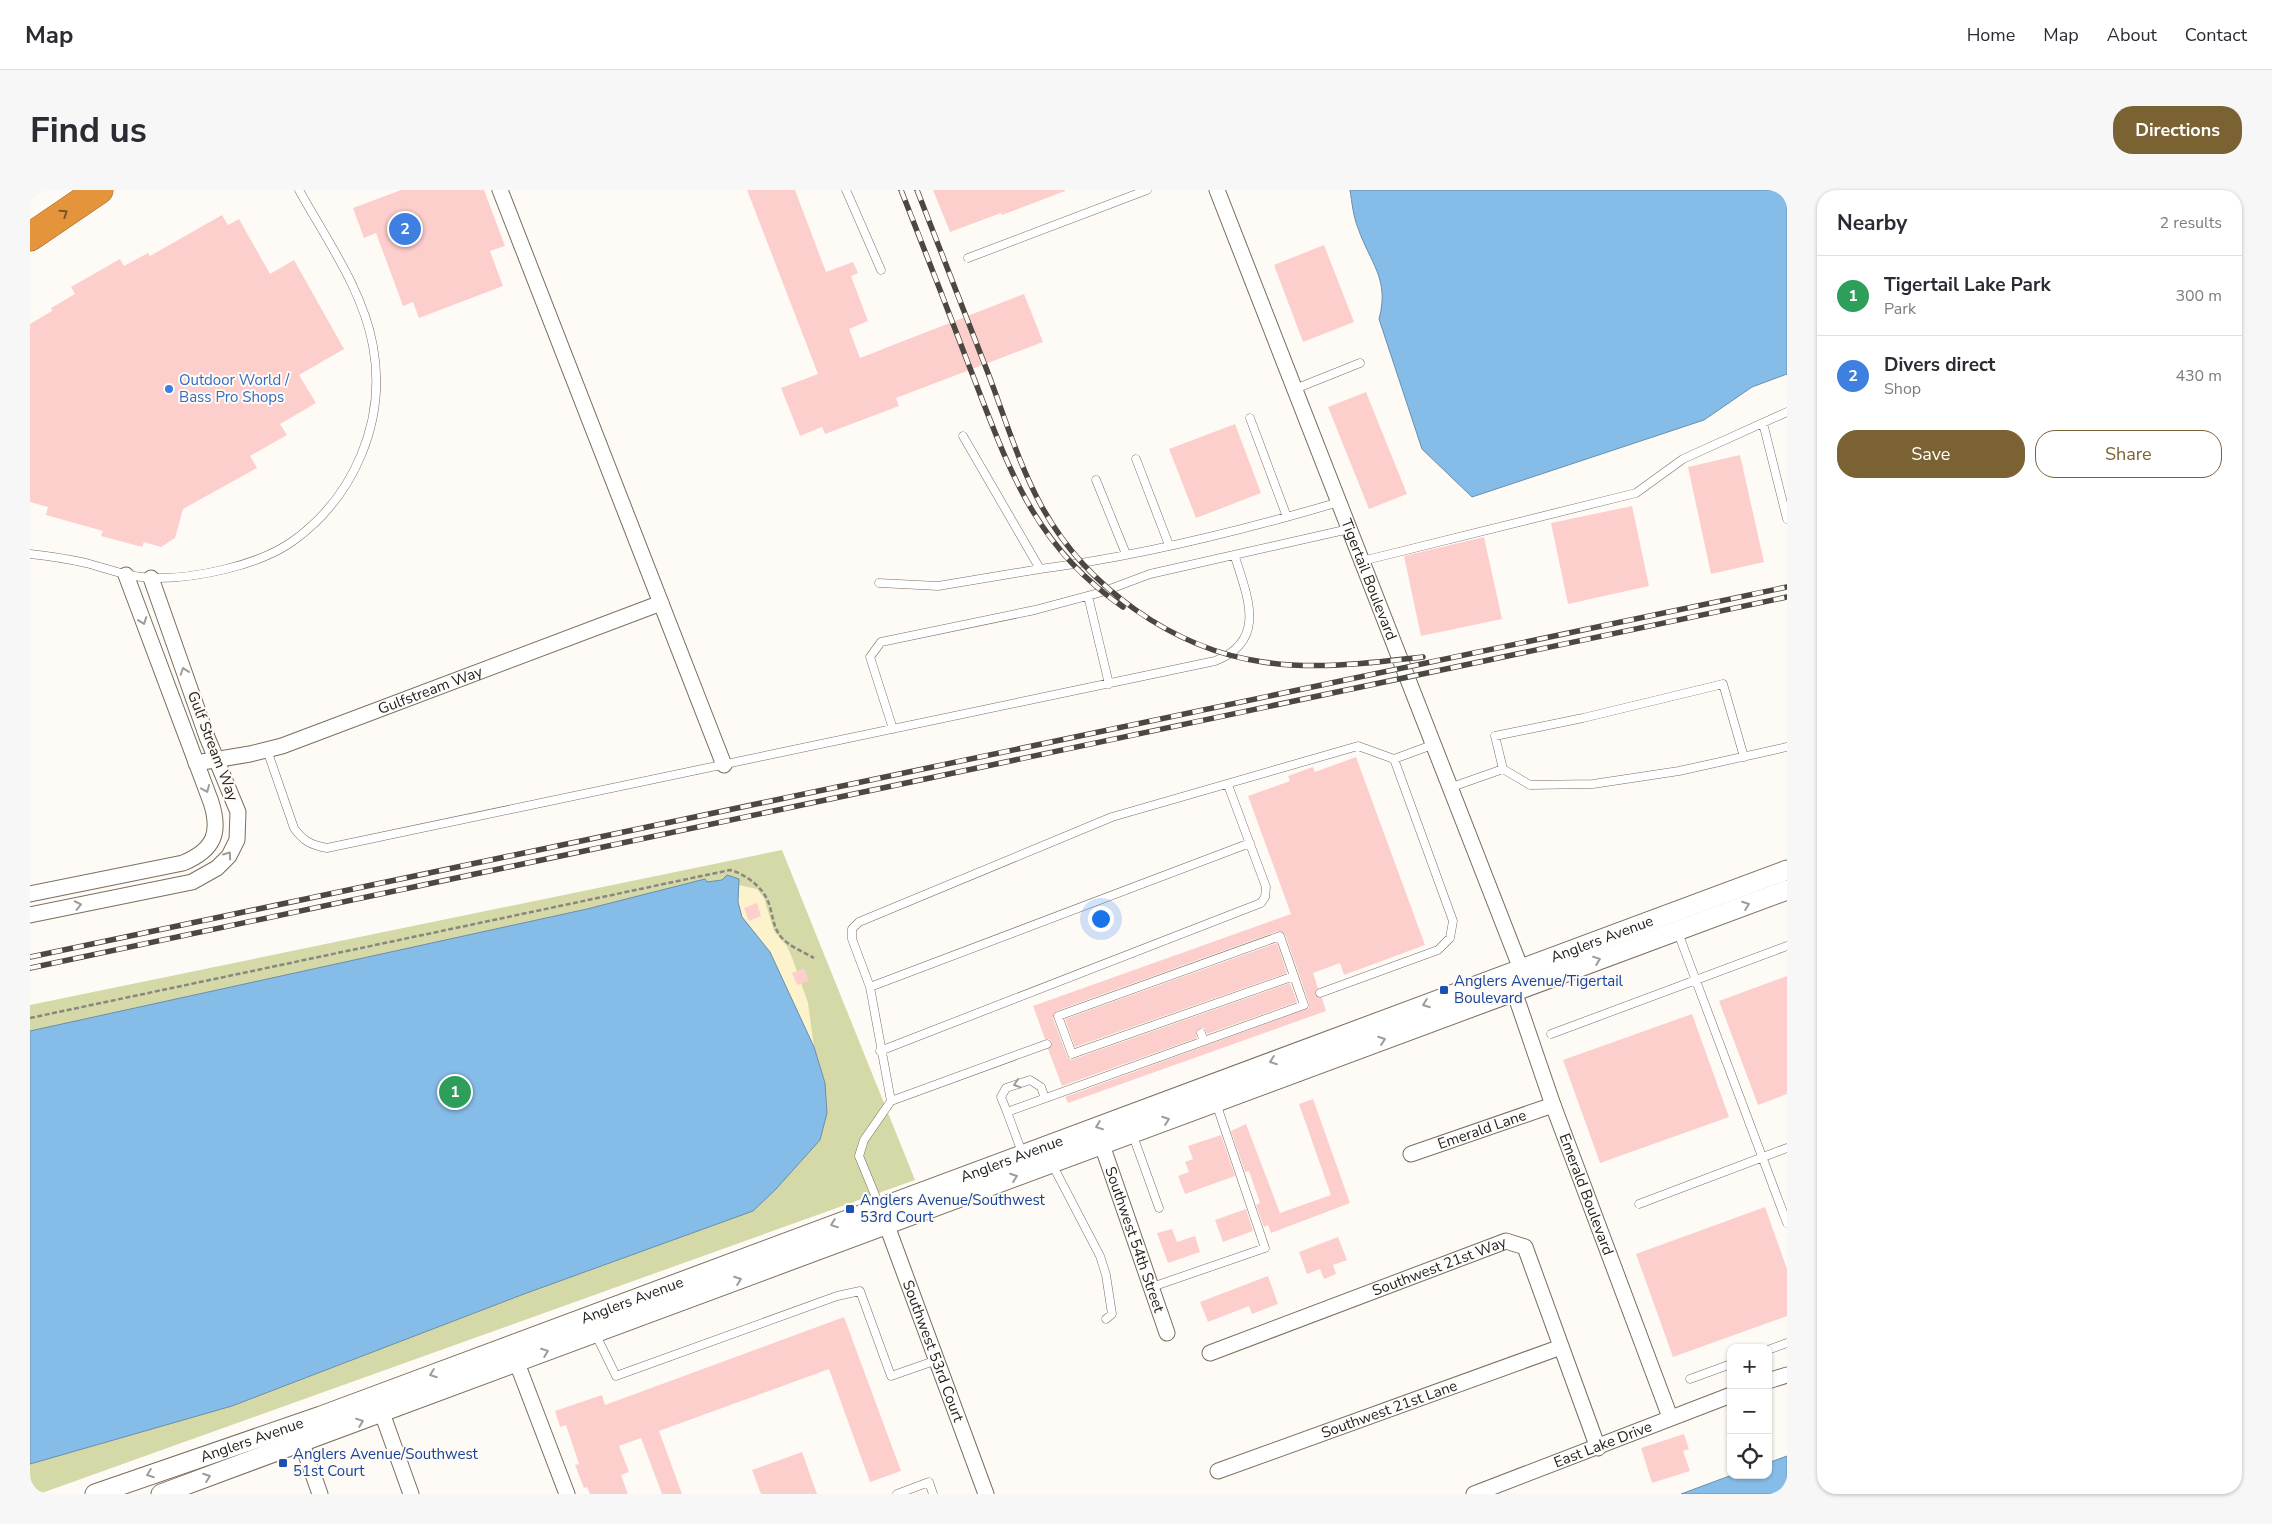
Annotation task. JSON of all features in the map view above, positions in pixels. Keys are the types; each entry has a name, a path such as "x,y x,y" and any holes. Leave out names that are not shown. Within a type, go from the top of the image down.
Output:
{"highway":[{"path":"30,237 99,190"}],"street":[{"path":"500,190 724,765"},
{"name":"Tigertail Boulevard","path":"1217,190 1521,969"},
{"name":"Gulf Stream Way","path":"33,902 183,863 200,856 211,845 216,830 216,816 126,575"},
{"name":"Gulf Stream Way","path":"33,902 192,882 217,868 230,856 237,840 238,812 216,759 151,578"},
{"name":"Gulfstream Way","path":"196,763 267,750 661,603"},
{"name":"Anglers Avenue","path":"95,1494 211,1452 295,1425 1787,870"},
{"name":"Anglers Avenue","path":"162,1494 1787,890"},
{"path":"1514,991 1521,969"},
{"name":"Emerald Boulevard","path":"1514,991 1553,1105 1670,1417"},
{"name":"Emerald Lane","path":"1412,1154 1553,1105"},
{"name":"Southwest 54th Street","path":"1102,1145 1166,1334"},
{"name":"Southwest 53rd Court","path":"880,1207 986,1494"},
{"name":"Southwest 21st Way","path":"1210,1353 1506,1242 1525,1247 1598,1448"},
{"name":"Southwest 21st Lane","path":"1218,1471 1560,1347"},
{"path":"517,1363 566,1494"},
{"path":"1772,1381 1787,1375"},
{"name":"East Lake Drive","path":"1474,1494 1598,1448 1670,1417 1727,1396"},
{"path":"382,1413 411,1494"},
{"path":"295,1425 320,1494"}],"lane":[{"path":"30,554 86,564 126,575 151,578 232,568 268,555 292,542 330,508 357,465 367,442 377,388 376,369 368,326 359,300 299,190"},
{"path":"846,190 881,270"},
{"path":"968,258 1147,190"},
{"path":"1295,389 1360,363"},
{"path":"1362,561 1636,493 1683,459 1787,412"},
{"path":"1250,418 1287,517"},
{"path":"1763,423 1787,519"},
{"path":"963,436 1040,569"},
{"path":"1136,459 1169,545"},
{"path":"1096,480 1126,554"},
{"path":"879,583 938,586 1126,554 1247,529 1339,502"},
{"path":"893,730 870,657 881,642 1035,610 1088,596 1150,574 1235,557 1349,529"},
{"path":"267,750 294,828 301,838 312,845 326,848 1215,662 1230,656 1247,637 1251,616 1235,557"},
{"path":"1088,596 1109,684"},
{"path":"1744,757 1723,684 1583,718 1495,736 1503,769 1530,785 1593,784 1679,771 1744,757 1787,747"},
{"path":"891,1101 880,1051 870,987 852,939 852,929 859,922 1112,817 1358,746 1394,759 1432,745"},
{"path":"1320,993 1438,950 1450,938 1453,921 1394,759"},
{"path":"1449,788 1503,769"},
{"path":"880,1051 1261,904 1266,897 1266,887 1228,785"},
{"path":"870,987 1250,843"},
{"path":"1677,930 1787,1223"},
{"path":"1007,1112 1203,1037 1304,1005 1294,976 1280,936 1058,1016 1072,1054 1294,976"},
{"path":"1551,1034 1787,946"},
{"path":"880,1207 859,1156 864,1140 891,1101 1046,1044"},
{"path":"1022,1155 1001,1098 1006,1088 1030,1080 1041,1087 1045,1098"},
{"path":"1152,1288 1266,1248 1216,1102"},
{"path":"1132,1133 1158,1208"},
{"path":"1639,1204 1787,1148"},
{"path":"1052,1164 1100,1256 1106,1275 1112,1314 1106,1319"},
{"path":"595,1333 616,1376 837,1296 860,1291 891,1376 937,1360"},
{"path":"1772,1349 1787,1343"},
{"path":"1690,1379 1727,1365"},
{"path":"897,1494 929,1482 933,1494"}],"path":[{"path":"30,1018 730,870 741,874 758,887 768,900 774,925 781,937 793,947 814,958"}],"green space":[{"path":"782,850 915,1180 39,1494 30,1494 30,1005"}],"sand":[{"path":"739,885 757,889 764,898 774,931 787,946 808,1003 814,1047 770,952 742,917 738,902"}],"water":[{"path":"1350,190 1787,190 1787,374 1752,387 1704,420 1472,497 1422,449 1379,319 1382,305 1380,282 1356,223"},
{"path":"727,875 739,879 738,902 742,917 770,952 814,1047 825,1083 827,1113 820,1140 776,1189 753,1211 524,1294 232,1406 30,1464 30,1031 587,909 705,879 707,882 722,880"},
{"path":"1787,1456 1787,1494 1681,1494 1727,1477 1727,1479 1772,1479 1772,1462"}],"building":[{"path":"401,190 484,190 505,246 490,251 503,286 419,318 413,302 403,306 376,233 364,238 353,208"},
{"path":"747,190 795,190 826,272 853,262 858,273 851,276 868,321 849,329 860,358 1024,294 1043,342 896,398 899,406 825,434 822,427 800,436 781,388 818,374"},
{"path":"933,190 1065,190 1065,191 950,232"},
{"name":"Outdoor World / Bass Pro Shops","path":"222,215 228,225 239,219 270,274 294,260 344,349 299,375 316,403 280,424 287,435 250,456 257,468 183,509 175,538 161,547 144,542 142,547 101,536 103,531 46,515 48,507 30,502 30,324 52,311 51,308 75,294 71,287 120,259 124,266 148,253 150,256"},
{"path":"1324,245 1354,322 1303,342 1274,265"},
{"path":"1366,392 1407,494 1369,509 1328,407"},
{"path":"1235,424 1261,493 1196,518 1169,449"},
{"path":"1740,455 1764,562 1711,574 1688,467"},
{"path":"1632,506 1649,586 1568,604 1551,523"},
{"path":"1484,537 1502,619 1421,636 1404,556"},
{"path":"1356,757 1425,945 1344,975 1340,963 1313,973 1318,988 1315,994 1322,998 1326,1011 1068,1103 1065,1097 1309,1008 1309,1003 1285,934 1278,931 1056,1011 1053,1018 1067,1056 1071,1060 1290,983 1297,1002 1207,1034 1204,1028 1200,1028 1196,1032 1197,1038 1062,1086 1048,1049 1052,1043 1050,1039 1045,1039 1033,1006 1291,914 1248,796 1290,781 1288,776 1313,767 1315,772"},
{"path":"757,903 761,916 749,921 744,908"},
{"path":"1277,943 1287,973 1075,1047 1065,1019"},
{"path":"804,968 809,981 797,985 792,973"},
{"path":"1787,976 1787,1094 1758,1105 1719,1001"},
{"path":"1692,1014 1729,1117 1600,1163 1563,1060"},
{"path":"1313,1099 1350,1203 1271,1233 1268,1225 1264,1227 1256,1205 1260,1203 1249,1171 1245,1172 1231,1131 1246,1124 1280,1213 1331,1195 1299,1104"},
{"path":"1221,1135 1235,1176 1185,1194 1178,1176 1189,1172 1185,1162 1193,1159 1188,1146"},
{"path":"1765,1207 1787,1269 1787,1316 1673,1357 1636,1254"},
{"path":"1246,1209 1253,1231 1223,1242 1215,1220"},
{"path":"1172,1229 1177,1242 1195,1236 1200,1252 1168,1263 1157,1233"},
{"path":"1338,1237 1347,1260 1333,1265 1336,1274 1324,1279 1320,1269 1307,1274 1299,1252"},
{"path":"1268,1276 1278,1304 1252,1314 1249,1306 1208,1322 1200,1302"},
{"path":"844,1317 901,1471 870,1482 829,1369 659,1431 682,1494 662,1494 641,1438 619,1446 629,1472 621,1475 628,1494 590,1494 587,1487 584,1488 575,1465 579,1464 566,1425 560,1427 555,1411 602,1395 605,1405"},
{"path":"1684,1434 1689,1449 1683,1451 1690,1471 1652,1483 1641,1448"},
{"path":"802,1452 817,1494 761,1494 752,1470"}],"railway":[{"path":"901,190 996,434 1025,498 1043,528 1065,556 1091,582 1123,607"},
{"path":"917,190 1019,458 1034,491 1060,536 1082,563 1108,588 1135,610 1165,628 1197,644 1229,655 1263,662 1323,666 1423,657"},
{"path":"30,957 1787,587"},
{"path":"30,968 1787,597"}],"place":[{"name":"Divers direct","path":"405,229"},
{"name":"Outdoor World / Bass Pro Shops","path":"169,389"},
{"name":"Anglers Avenue/Tigertail Boulevard","path":"1444,990"},
{"name":"Tigertail Lake Park","path":"455,1092"},
{"name":"Anglers Avenue/Southwest 53rd Court","path":"850,1209"},
{"name":"Anglers Avenue/Southwest 51st Court","path":"283,1463"}]}
